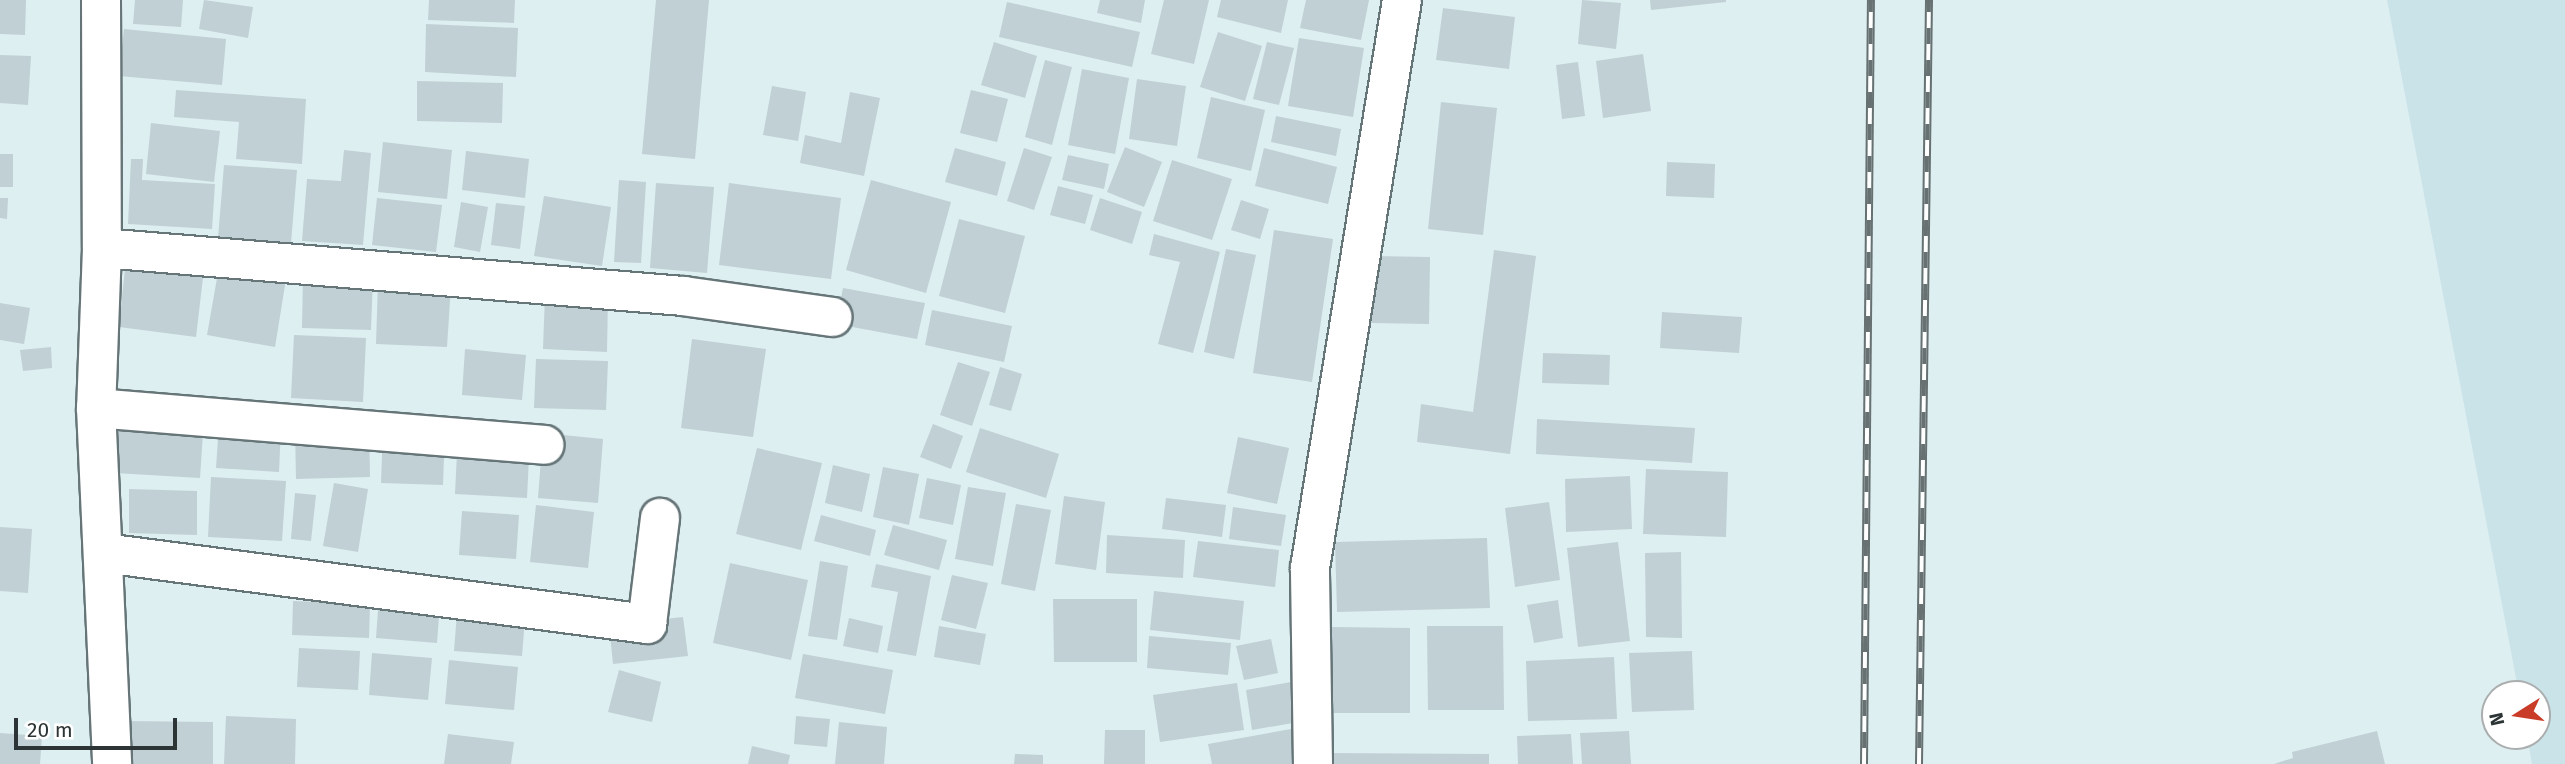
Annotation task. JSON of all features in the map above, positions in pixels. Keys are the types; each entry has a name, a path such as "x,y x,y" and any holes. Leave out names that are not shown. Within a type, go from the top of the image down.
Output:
{"street":[{"path":"101,0 102,248 96,408 112,764"},
{"path":"1313,764 1310,568 1402,0"},
{"path":"102,248 683,296 833,317"},
{"path":"96,408 544,445"},
{"path":"104,553 647,624 660,517"}],"shaded area":[{"path":"2387,0 2565,0 2565,764 2532,764 2530,750 2551,750 2551,680 2516,680"}],"building":[{"path":"0,0 26,0 25,35 0,34"},
{"path":"135,0 183,0 181,27 133,24"},
{"path":"204,0 253,7 248,38 199,29"},
{"path":"429,0 515,0 514,23 428,20"},
{"path":"656,0 709,0 695,159 642,154"},
{"path":"1100,0 1145,0 1141,23 1097,13"},
{"path":"1164,0 1209,0 1194,64 1151,54"},
{"path":"1221,0 1288,0 1281,33 1217,17"},
{"path":"1306,0 1369,0 1361,40 1300,28"},
{"path":"1582,0 1621,3 1616,49 1578,44"},
{"path":"1650,0 1726,0 1726,2 1651,10"},
{"path":"1007,2 1140,32 1132,67 999,37"},
{"path":"1443,8 1515,17 1509,69 1436,60"},
{"path":"426,24 518,28 516,77 425,72"},
{"path":"124,29 226,39 222,85 119,76"},
{"path":"1218,32 1262,46 1245,101 1200,87"},
{"path":"1299,38 1364,48 1353,117 1288,106"},
{"path":"994,42 1037,56 1025,98 981,85"},
{"path":"1267,42 1294,48 1279,105 1253,99"},
{"path":"1643,54 1651,111 1603,118 1596,61"},
{"path":"0,55 31,56 28,105 0,103"},
{"path":"1045,60 1072,67 1052,145 1025,137"},
{"path":"1578,62 1585,116 1562,119 1556,65"},
{"path":"1082,69 1129,78 1115,154 1068,145"},
{"path":"1137,79 1186,86 1177,146 1129,139"},
{"path":"417,81 503,83 502,123 417,121"},
{"path":"772,86 806,92 798,141 763,135"},
{"path":"176,90 306,99 302,164 236,159 239,122 174,117"},
{"path":"971,90 1008,99 997,142 960,133"},
{"path":"850,92 880,98 864,176 800,163 805,135 841,143"},
{"path":"1211,97 1265,110 1251,171 1197,158"},
{"path":"1441,102 1497,108 1483,235 1428,229"},
{"path":"1276,116 1341,129 1336,156 1271,142"},
{"path":"151,123 220,131 214,182 146,174"},
{"path":"383,142 452,150 447,199 378,192"},
{"path":"1125,147 1162,162 1144,207 1107,192"},
{"path":"955,148 1006,162 997,196 945,182"},
{"path":"1024,148 1052,157 1034,210 1007,201"},
{"path":"1264,148 1337,167 1328,204 1255,186"},
{"path":"344,150 371,153 363,245 302,241 307,179 341,181"},
{"path":"466,151 529,159 525,198 462,190"},
{"path":"0,154 13,154 13,187 0,187"},
{"path":"1068,155 1109,164 1104,189 1062,180"},
{"path":"131,159 143,159 142,180 215,184 212,229 128,224"},
{"path":"1172,160 1232,179 1212,240 1153,221"},
{"path":"1667,162 1715,164 1714,198 1666,196"},
{"path":"224,165 297,170 291,243 218,238"},
{"path":"619,180 646,182 641,263 614,262"},
{"path":"871,180 951,202 926,293 846,270"},
{"path":"656,183 714,187 707,273 650,268"},
{"path":"729,183 841,198 831,279 719,265"},
{"path":"1058,186 1093,195 1085,224 1050,215"},
{"path":"544,196 611,207 602,266 534,256"},
{"path":"0,198 8,198 7,219 0,218"},
{"path":"377,198 442,205 436,252 372,245"},
{"path":"1100,198 1142,212 1132,244 1090,230"},
{"path":"1241,200 1269,209 1260,239 1231,230"},
{"path":"461,202 488,207 480,252 454,247"},
{"path":"496,203 525,206 520,249 491,245"},
{"path":"959,219 1025,236 1005,313 939,296"},
{"path":"1274,230 1333,239 1312,382 1253,373"},
{"path":"1154,234 1220,252 1193,353 1158,344 1180,262 1149,255"},
{"path":"1226,249 1256,255 1234,359 1204,352"},
{"path":"1494,250 1536,256 1510,454 1417,442 1421,404 1473,412"},
{"path":"1373,256 1430,257 1429,324 1371,323"},
{"path":"126,259 204,269 196,337 119,327"},
{"path":"219,267 286,279 275,347 207,335"},
{"path":"303,275 373,276 371,330 302,328"},
{"path":"378,282 451,285 447,347 376,344"},
{"path":"843,288 925,303 917,339 836,324"},
{"path":"545,295 608,297 607,352 543,349"},
{"path":"0,303 30,308 24,344 0,340"},
{"path":"932,310 1012,326 1004,362 925,345"},
{"path":"1662,312 1742,317 1739,353 1660,348"},
{"path":"294,335 366,338 363,402 291,398"},
{"path":"692,339 766,349 753,437 681,428"},
{"path":"51,347 52,368 23,371 20,350"},
{"path":"465,349 526,355 522,400 462,395"},
{"path":"1543,353 1610,355 1609,385 1542,383"},
{"path":"536,359 608,361 606,410 534,408"},
{"path":"958,362 990,372 972,426 940,415"},
{"path":"1000,367 1022,374 1011,411 989,405"},
{"path":"118,412 204,417 200,478 115,473"},
{"path":"1537,419 1695,428 1692,463 1536,454"},
{"path":"219,424 281,428 279,472 216,468"},
{"path":"933,424 963,436 951,469 920,457"},
{"path":"369,426 370,477 296,479 295,428"},
{"path":"383,427 445,429 443,485 381,483"},
{"path":"980,428 1059,454 1046,498 966,472"},
{"path":"458,432 530,436 527,498 455,494"},
{"path":"543,433 603,439 598,503 538,498"},
{"path":"1238,437 1289,448 1277,504 1227,493"},
{"path":"757,448 822,463 801,550 736,534"},
{"path":"833,465 870,474 862,512 825,503"},
{"path":"883,467 919,474 909,525 873,517"},
{"path":"1646,469 1728,472 1726,537 1643,534"},
{"path":"1630,476 1632,529 1566,532 1565,479"},
{"path":"211,477 286,481 282,541 208,537"},
{"path":"927,478 961,485 953,525 919,518"},
{"path":"334,483 368,489 358,552 323,546"},
{"path":"968,487 1006,493 993,566 955,559"},
{"path":"129,489 197,491 197,535 129,533"},
{"path":"295,493 316,495 311,541 291,539"},
{"path":"1064,496 1105,502 1096,570 1055,564"},
{"path":"1166,498 1226,505 1222,537 1162,529"},
{"path":"1549,502 1560,580 1515,587 1505,508"},
{"path":"1016,504 1051,510 1035,591 1001,584"},
{"path":"536,505 594,512 588,568 530,562"},
{"path":"1233,507 1286,515 1281,546 1229,539"},
{"path":"462,511 519,515 516,559 459,555"},
{"path":"821,515 876,530 870,556 814,541"},
{"path":"893,525 947,540 939,570 884,555"},
{"path":"0,527 32,529 28,593 0,591"},
{"path":"1107,535 1185,540 1183,578 1106,573"},
{"path":"1487,538 1490,608 1337,612 1335,542"},
{"path":"1198,541 1279,550 1275,587 1193,577"},
{"path":"1618,542 1630,641 1578,647 1567,548"},
{"path":"1681,552 1682,638 1646,637 1645,553"},
{"path":"820,561 848,566 837,640 808,636"},
{"path":"730,563 808,580 791,660 713,643"},
{"path":"876,564 931,576 916,656 887,651 898,592 871,587"},
{"path":"322,572 371,573 369,638 292,635 293,601 321,602"},
{"path":"952,575 988,583 976,629 941,620"},
{"path":"380,582 441,587 437,643 376,638"},
{"path":"459,588 527,594 522,656 454,651"},
{"path":"1154,591 1244,601 1240,640 1150,630"},
{"path":"1053,599 1137,599 1137,662 1054,662"},
{"path":"1558,600 1563,638 1534,643 1527,605"},
{"path":"683,617 688,656 613,664 609,625"},
{"path":"849,618 883,626 878,653 843,646"},
{"path":"939,626 986,634 980,665 934,657"},
{"path":"1427,626 1503,626 1504,710 1428,710"},
{"path":"1332,627 1410,628 1410,713 1331,713"},
{"path":"1149,636 1231,643 1228,675 1147,668"},
{"path":"1271,639 1278,673 1244,680 1236,646"},
{"path":"299,648 360,651 358,690 297,687"},
{"path":"1692,651 1694,710 1632,712 1629,653"},
{"path":"372,653 432,658 428,700 369,695"},
{"path":"803,654 893,670 885,714 795,698"},
{"path":"1614,657 1617,719 1528,721 1526,661"},
{"path":"449,660 518,667 514,710 445,704"},
{"path":"619,670 661,682 652,722 608,712"},
{"path":"1297,681 1304,721 1252,730 1246,690"},
{"path":"1237,683 1244,730 1160,742 1153,695"},
{"path":"226,716 296,719 295,764 224,764"},
{"path":"796,716 830,719 827,747 794,744"},
{"path":"124,721 213,722 213,764 124,764"},
{"path":"839,722 887,727 884,764 835,764"},
{"path":"1291,729 1297,764 1212,764 1208,744"},
{"path":"1105,730 1145,730 1145,764 1104,764"},
{"path":"1629,731 1631,764 1582,764 1580,733"},
{"path":"2377,731 2385,764 2274,764 2293,758 2292,752"},
{"path":"0,733 42,736 40,764 0,764"},
{"path":"448,734 514,742 511,764 444,764"},
{"path":"1571,734 1573,764 1518,764 1517,736"},
{"path":"752,746 790,755 788,764 748,764"},
{"path":"1330,753 1489,754 1489,764 1330,764"},
{"path":"1015,754 1043,755 1043,764 1014,764"}],"railway":[{"path":"1864,764 1871,0"},
{"path":"1919,764 1929,0"}]}
